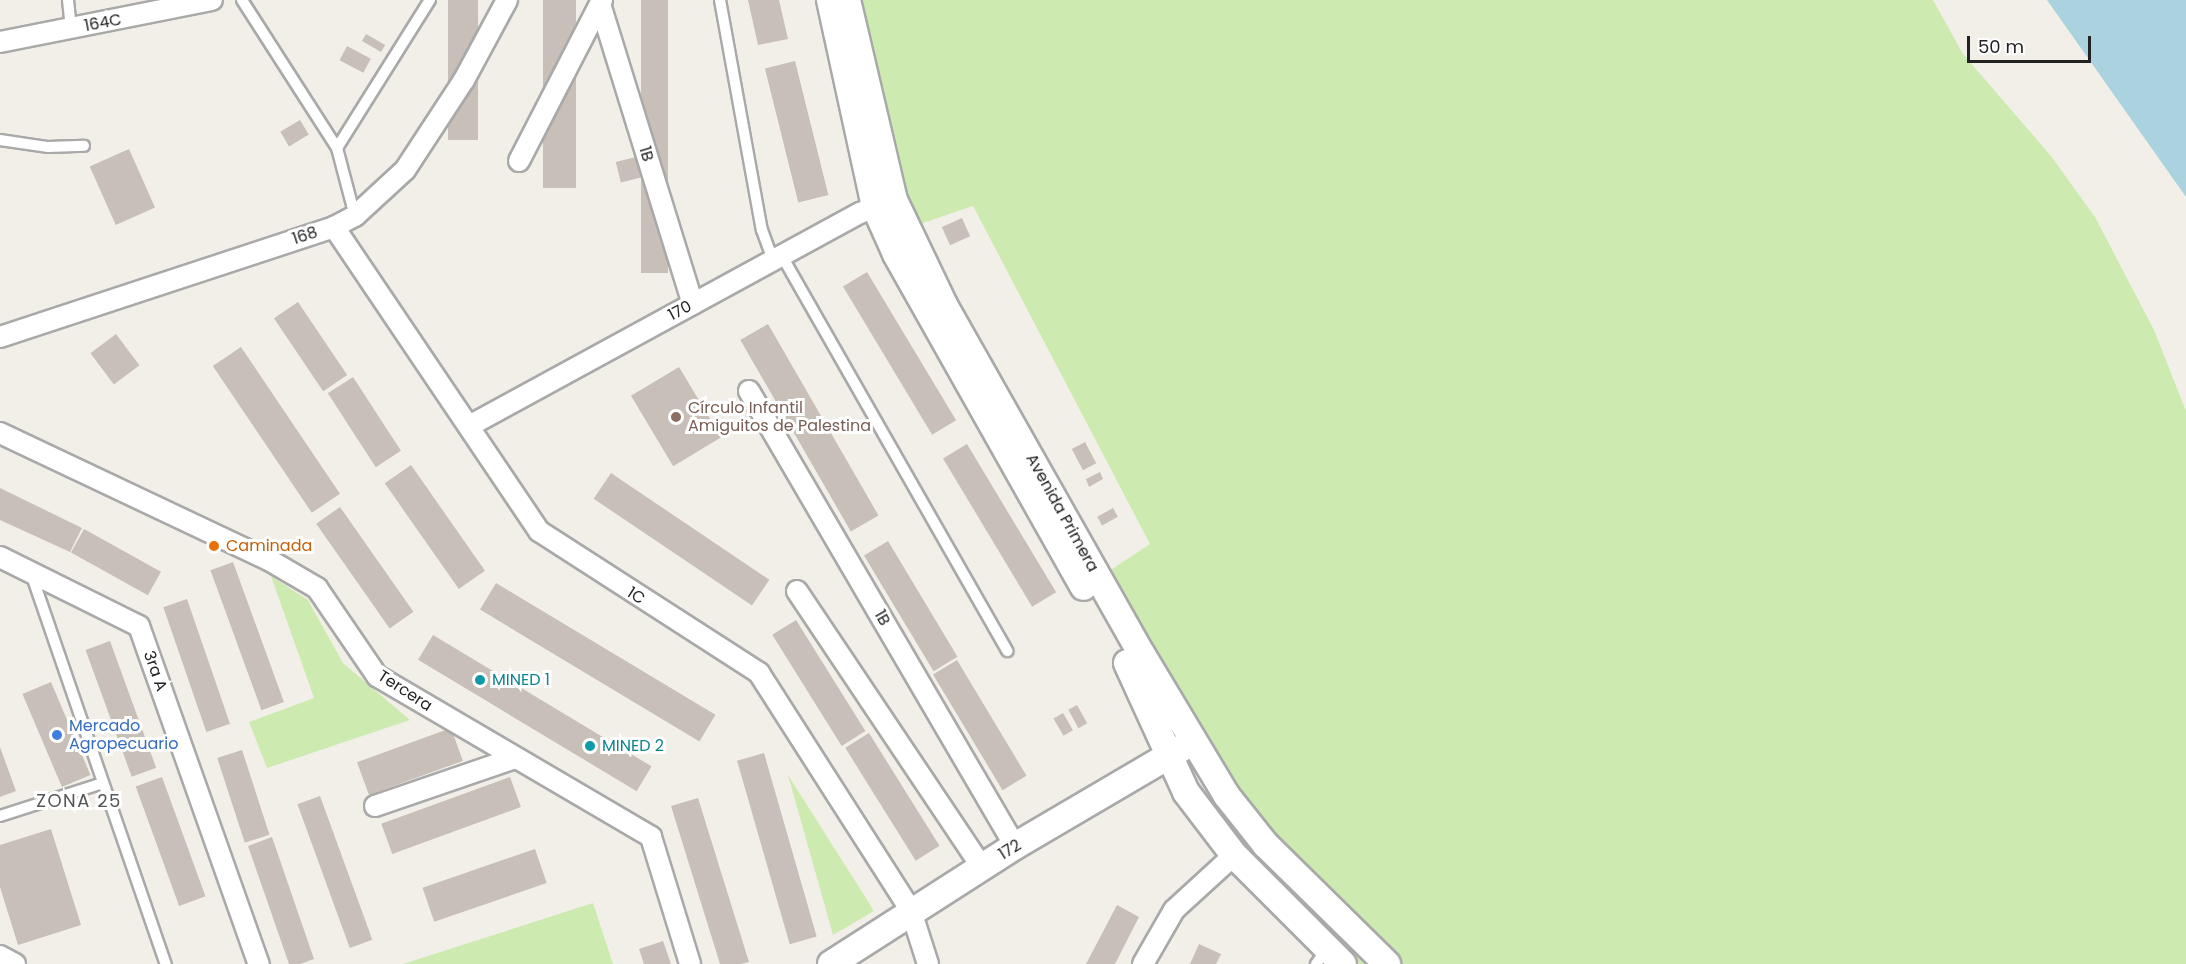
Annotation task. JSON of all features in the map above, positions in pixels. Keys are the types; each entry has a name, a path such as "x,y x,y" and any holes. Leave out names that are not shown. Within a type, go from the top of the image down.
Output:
{"street":[{"name":"168","path":"0,337 334,227 355,216 405,170 464,80 507,0"},
{"name":"Avenida Primera","path":"830,0 884,203 931,321 1143,692 1169,759 1186,792 1234,855 1329,959"},
{"name":"Avenida Primera","path":"847,0 884,203 1192,741 1227,796 1266,845 1387,964"},
{"name":"164C","path":"0,42 71,30 209,1"},
{"path":"519,161 601,2"},
{"name":"1B","path":"601,2 693,304"},
{"name":"170","path":"468,426 777,258 884,203"},
{"name":"1C","path":"334,227 539,531 759,673 912,911 928,964"},
{"name":"1B","path":"749,391 1015,846"},
{"name":"Tercera","path":"0,433 269,560 317,588 377,676 651,837 690,964"},
{"name":"3ra A","path":"0,557 139,626 259,964"},
{"path":"797,591 982,867"},
{"name":"172","path":"831,964 1015,846 1169,759 1192,741"},
{"path":"375,807 515,758"},
{"path":"1143,964 1174,910 1234,855"},
{"path":"0,956 15,964"}],"lane":[{"path":"68,0 71,30"},
{"path":"242,0 337,148 355,216"},
{"path":"337,148 430,0"},
{"path":"720,0 762,230 1007,651"},
{"path":"0,140 48,147 84,146"},
{"path":"31,573 166,964"},
{"path":"0,816 103,783"}],"green space":[{"path":"853,0 1933,0 1963,54 2051,156 2095,217 2154,330 2186,411 2186,964 1398,964 1217,774 1094,581 1150,544 973,206 920,224 894,193"},
{"path":"271,576 308,600 343,663 410,720 267,768 249,722 314,698"},
{"path":"788,775 874,911 833,935"},
{"path":"1191,775 1248,842 1373,964 1360,964 1252,860 1203,798"},
{"path":"593,903 613,964 403,964"}],"water":[{"path":"2047,0 2186,0 2186,197"}],"building":[{"path":"448,0 478,0 478,140 448,140"},
{"path":"543,0 576,0 576,188 543,188"},
{"path":"641,0 668,0 668,273 641,273"},
{"path":"748,0 779,0 788,39 758,45"},
{"path":"366,34 385,45 381,52 362,41"},
{"path":"347,46 371,59 363,73 339,60"},
{"path":"795,61 828,195 798,202 765,68"},
{"path":"300,120 309,135 289,146 280,132"},
{"path":"129,149 155,207 116,225 90,166"},
{"path":"640,156 645,176 621,182 616,162"},
{"path":"962,218 970,236 950,245 942,227"},
{"path":"867,272 956,420 932,435 843,286"},
{"path":"298,302 347,375 323,391 274,318"},
{"path":"768,324 878,515 851,531 740,340"},
{"path":"116,334 139,365 114,384 90,353"},
{"path":"241,347 340,494 312,513 213,366"},
{"name":"Círculo Infantil Amiguitos de Palestina","path":"679,367 721,437 673,466 631,396"},
{"path":"353,377 401,451 376,467 328,393"},
{"path":"1085,442 1096,463 1083,470 1072,449"},
{"path":"967,444 1056,592 1032,607 943,458"},
{"path":"411,465 485,571 459,589 385,483"},
{"path":"1100,472 1103,479 1089,487 1086,479"},
{"path":"611,473 769,580 752,606 594,499"},
{"path":"0,488 82,528 70,552 0,520"},
{"path":"340,507 413,612 390,628 316,524"},
{"path":"1113,508 1118,517 1102,525 1097,517"},
{"path":"84,529 161,572 148,595 71,553"},
{"path":"888,541 958,657 934,671 864,555"},
{"path":"233,562 284,702 261,710 210,570"},
{"path":"496,583 715,715 699,741 480,610"},
{"path":"187,599 230,724 206,732 163,607"},
{"path":"796,620 865,731 842,746 772,635"},
{"path":"433,635 652,766 637,791 418,660"},
{"path":"110,641 156,768 132,777 86,650"},
{"path":"957,660 1027,776 1003,790 933,674"},
{"name":"Mercado Agropecuario","path":"51,682 90,775 62,787 22,694"},
{"path":"1077,705 1087,723 1078,728 1068,710"},
{"path":"1063,713 1073,730 1063,736 1053,718"},
{"path":"451,728 463,761 369,795 357,762"},
{"path":"869,733 939,846 916,861 845,748"},
{"path":"0,747 16,791 0,797"},
{"path":"242,750 270,835 245,843 217,758"},
{"path":"764,753 817,937 790,944 737,761"},
{"path":"162,777 205,896 179,906 136,787"},
{"path":"510,777 521,807 392,854 381,824"},
{"path":"320,796 372,940 350,948 297,804"},
{"path":"698,798 749,962 720,964 671,806"},
{"path":"51,829 81,925 18,945 0,887 0,845"},
{"path":"272,837 314,959 300,964 289,964 248,846"},
{"path":"535,849 547,883 434,922 422,888"},
{"path":"1117,905 1139,917 1115,964 1086,964"},
{"path":"663,941 671,964 644,964 639,949"},
{"path":"1199,944 1221,954 1216,964 1190,964"}],"place":[{"name":"Círculo Infantil Amiguitos de Palestina","path":"676,417"},
{"name":"Caminada","path":"214,546"},
{"name":"MINED 1","path":"480,680"},
{"name":"Mercado Agropecuario","path":"57,735"},
{"name":"MINED 2","path":"590,746"}],"district":[{"name":"ZONA 25","path":"79,801"}]}
